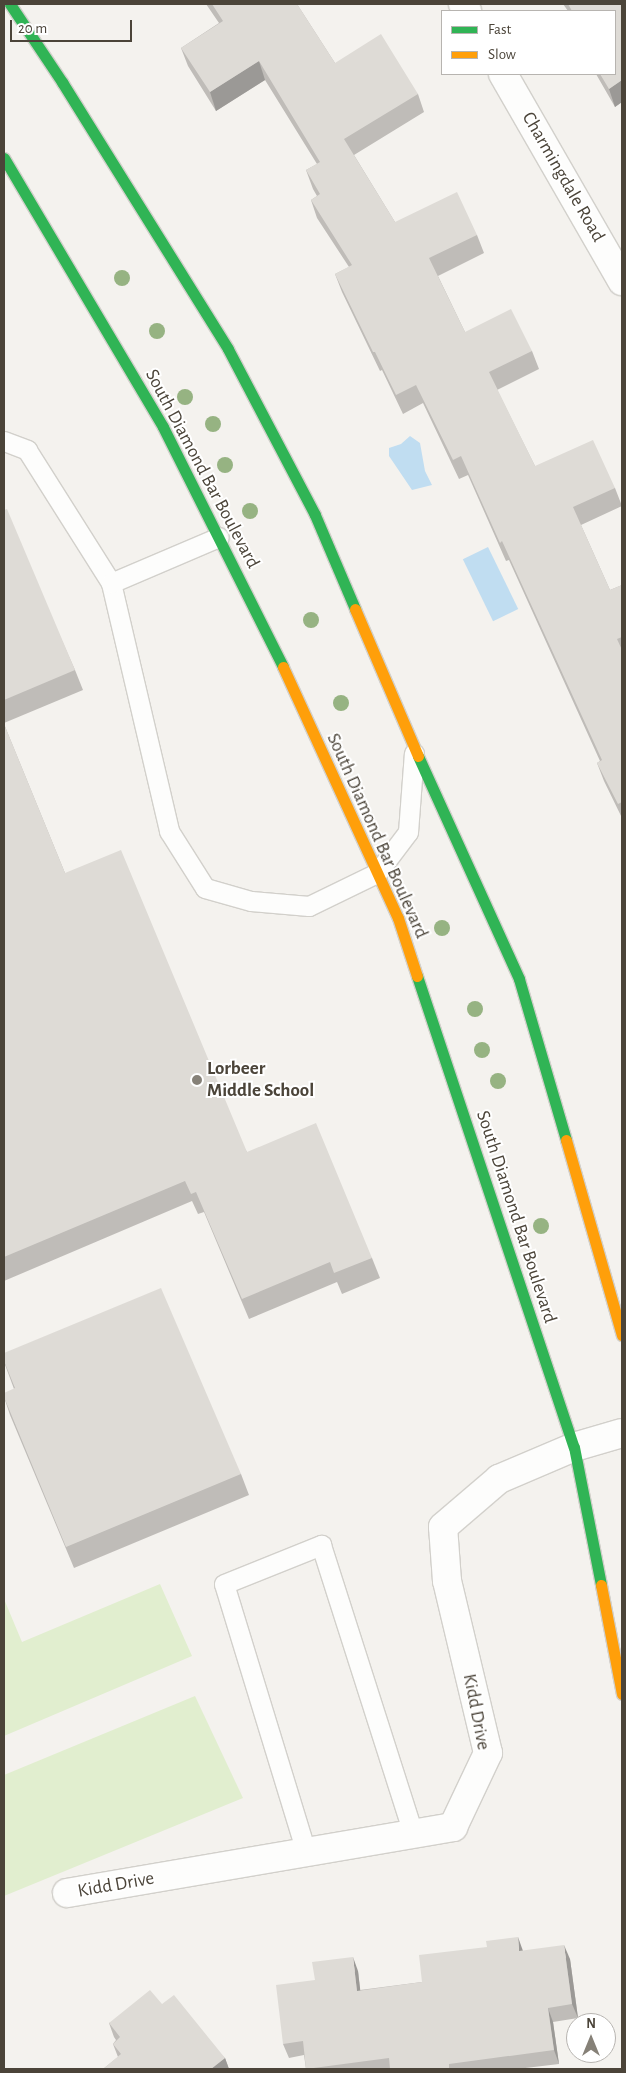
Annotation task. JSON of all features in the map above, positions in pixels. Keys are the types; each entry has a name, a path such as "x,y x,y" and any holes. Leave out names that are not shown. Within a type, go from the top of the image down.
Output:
{"main road":[{"path":"10,4 68,90 228,349 315,516 415,750 519,979 622,1335"},
{"name":"South Diamond Bar Boulevard","path":"4,158 29,197 158,419 219,536 270,638 398,918 574,1447 622,1694"}],"street":[{"name":"Charmingdale Road","path":"504,75 622,281"},
{"name":"Kidd Drive","path":"68,1893 453,1827 488,1753 448,1581 443,1527 500,1479 574,1447 622,1433"}],"lane":[{"path":"4,441 27,450 111,583 169,830 206,888 251,901 309,906 377,873 408,832 415,750"},
{"path":"111,583 219,536"},
{"path":"306,1852 224,1584 321,1545 413,1834"}],"green space":[{"path":"160,1584 192,1656 4,1736 4,1599 22,1642"},
{"path":"195,1696 243,1798 4,1896 4,1775"}],"water":[{"path":"410,436 420,443 425,471 432,485 412,490 389,456 389,448 401,444"},
{"path":"488,547 518,609 493,621 463,559"}],"building":[{"path":"212,4 297,4 335,63 381,34 418,94 344,139 395,222 457,192 477,235 429,258 465,332 511,309 532,351 489,372 535,466 593,440 615,488 573,507 610,590 622,585 622,637 617,639 622,650 622,802 618,804 597,763 602,760 461,456 453,460 416,385 396,395 335,274 352,265 311,200 320,194 306,170 320,162 259,61 210,92 181,48 223,21"},
{"path":"568,4 622,4 622,80 609,89 601,75 616,75 616,10 571,10"},
{"path":"7,509 75,670 4,700 4,510"},
{"path":"4,724 65,873 121,850 247,1152 316,1123 372,1258 334,1273 330,1262 242,1299 196,1192 191,1194 185,1181 4,1257"},
{"path":"161,1288 241,1474 66,1547 4,1397 4,1393 15,1388 4,1361 4,1353"},
{"path":"518,1937 519,1951 564,1945 572,2004 548,2008 554,2050 449,2064 449,2069 390,2069 389,2058 306,2069 303,2041 283,2044 276,1985 315,1980 312,1962 353,1957 357,1991 422,1982 419,1955 487,1947 486,1941"},
{"path":"150,1990 162,2004 174,1995 225,2058 211,2069 103,2069 121,2054 113,2044 120,2037 109,2023"}],"traffic: fast":[{"path":"10,4 62,82 228,349 315,515 355,609"},
{"path":"4,158 163,427 283,667"},
{"path":"418,756 519,979 566,1140"},
{"path":"417,976 574,1447 601,1585"}],"traffic: slow":[{"path":"355,609 418,756"},
{"path":"283,667 398,918 417,976"},
{"path":"566,1140 622,1335"},
{"path":"601,1585 622,1694"}],"place":[{"name":"Lorbeer Middle School","path":"197,1080"}]}
